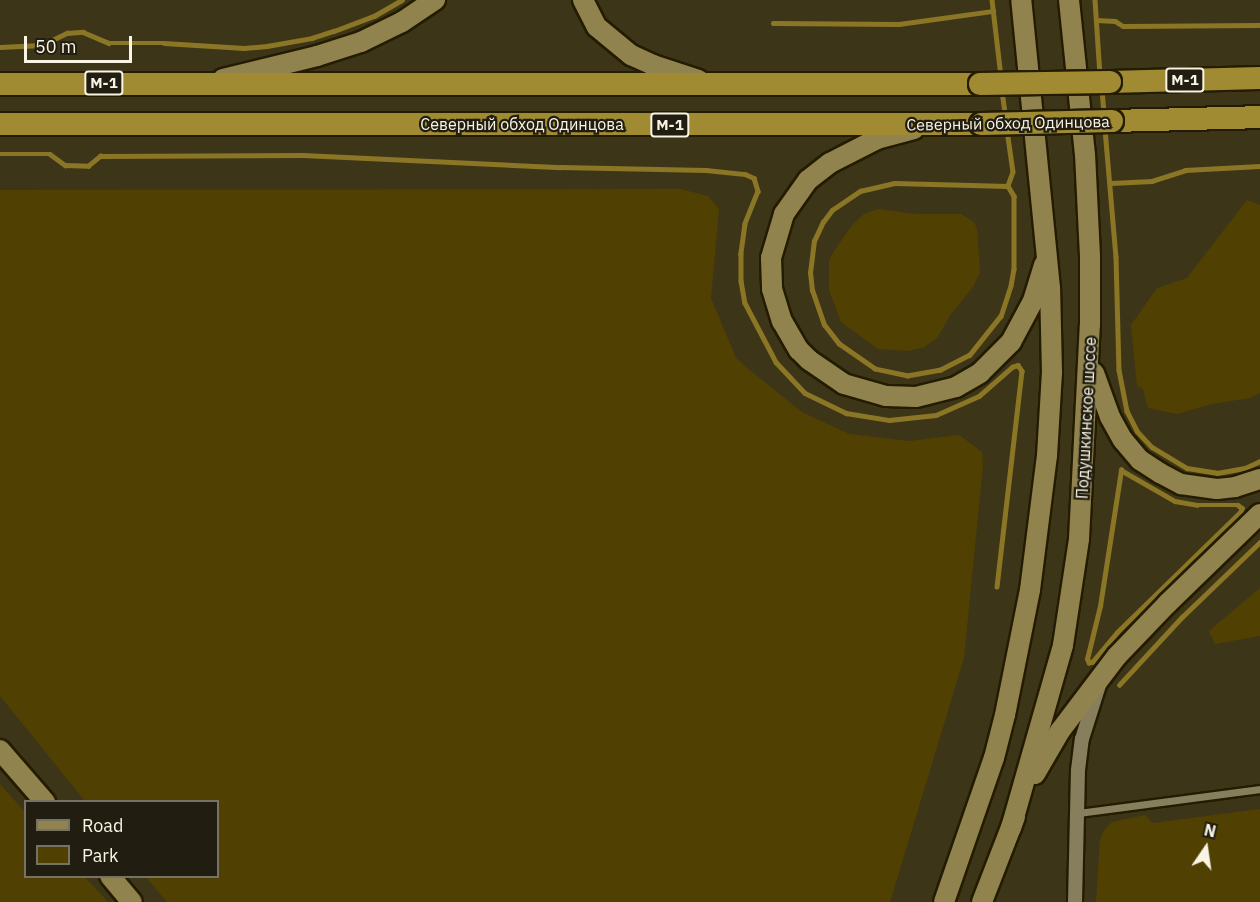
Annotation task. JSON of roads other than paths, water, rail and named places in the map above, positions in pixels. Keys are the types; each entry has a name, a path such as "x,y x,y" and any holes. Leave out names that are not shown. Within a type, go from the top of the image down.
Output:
{"highway":[{"name":"М-1","path":"0,84 208,82 980,84 1260,78"},
{"name":"Северный обход Одинцова","path":"0,124 940,125 1260,117"}],"main road":[{"path":"208,82 317,56 361,42 402,22 435,0"},
{"path":"583,0 597,27 631,55 694,79 731,85"},
{"path":"944,902 994,758 1030,590 1050,413 1053,332 1021,0"},
{"name":"Подушкинское шоссе","path":"1011,828 1063,645 1079,538 1090,325 1090,256 1085,155 1069,0"},
{"path":"940,125 887,135 843,155 808,180 790,202 778,228 771,274 779,313 799,350 832,377 871,393 900,398 916,397 956,387 992,364 1015,336 1044,272 1046,244"},
{"path":"1090,325 1093,371 1100,395 1123,440 1140,460 1181,484 1199,488 1235,488 1260,479"},
{"path":"982,902 1032,777 1055,738 1104,672 1154,616 1260,514"},
{"path":"0,750 44,800"},
{"path":"112,878 132,902"}],"street":[{"path":"1076,902 1078,770 1082,739 1104,672"}],"lane":[{"path":"1078,813 1260,789"}],"waterway":[{"path":"0,47 42,45 67,33 83,32 109,43 164,43 244,48 267,46 312,38 334,31 374,16 402,0"},
{"path":"992,0 1001,77"},
{"path":"1095,0 1100,76"},
{"path":"773,23 899,24 993,11"},
{"path":"1096,20 1115,21 1123,26 1260,25"},
{"path":"1102,90 1104,115"},
{"path":"1002,91 1006,118"},
{"path":"1105,129 1116,257 1119,370 1127,411 1137,431 1152,447 1187,468 1217,473 1245,468 1260,461"},
{"path":"1007,130 1013,172 1008,186"},
{"path":"0,154 50,154 65,165 88,166 100,156 303,155 561,167 706,170 745,174 754,178 758,191 745,224 741,254 741,281 745,303 776,362 805,393 846,413 889,420 936,415 979,396 1012,367 1018,365 1022,371 997,587"},
{"path":"1111,183 1152,181 1185,170 1260,166"},
{"path":"894,183 1008,186 1014,196 1014,269 1001,316 970,355 941,370 908,376 875,369 839,344 824,325 812,291 810,273 814,241 832,210 860,191 894,183"},
{"path":"1121,470 1175,501 1197,505 1238,505 1242,508 1241,512 1118,632 1093,662 1089,663 1087,659 1100,606 1121,470"},
{"path":"1119,685 1182,617 1260,542"}]}
